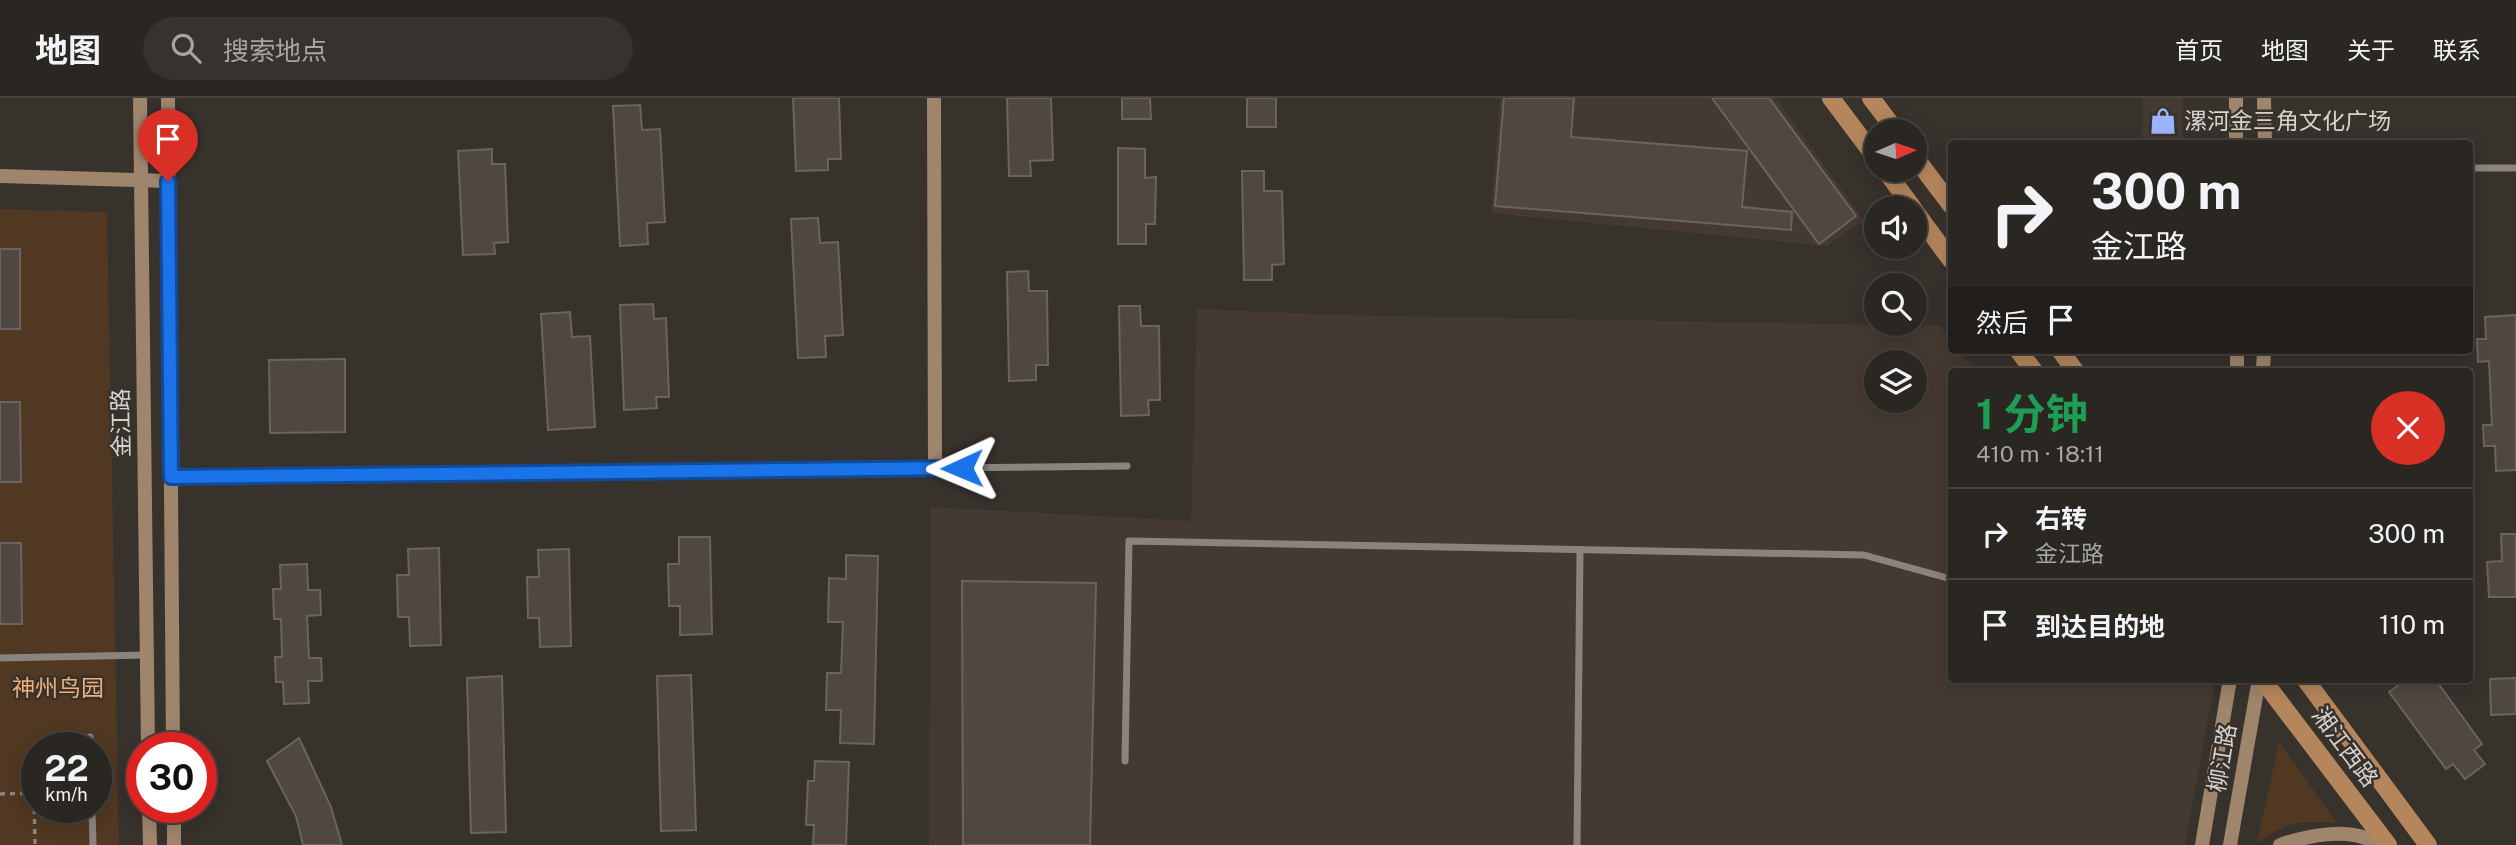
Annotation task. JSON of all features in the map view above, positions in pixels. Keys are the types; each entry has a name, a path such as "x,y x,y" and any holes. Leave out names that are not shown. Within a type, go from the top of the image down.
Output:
{"main road":[{"path":"1831,98 1864,142"},
{"path":"1871,98 1887,119"},
{"path":"1927,173 1948,201"},
{"path":"1927,227 1948,256"},
{"path":"2021,354 2032,368"},
{"name":"湘江西路","path":"2264,683 2388,845"},
{"name":"湘江西路","path":"2308,683 2428,845"}],"street":[{"name":"金江路","path":"140,98 148,732"},
{"path":"167,98 173,732"},
{"path":"934,98 935,468"},
{"path":"2236,98 2236,140"},
{"path":"2264,98 2265,140"},
{"path":"2473,167 2516,168"},
{"path":"0,176 168,181"},
{"path":"171,477 1127,466"},
{"path":"1125,761 1129,541 1864,555 1948,578"},
{"path":"1577,845 1580,550"},
{"path":"0,658 147,655"},
{"name":"柳江路","path":"2202,845 2229,683"},
{"name":"柳江路","path":"2230,845 2260,683"},
{"path":"92,823 93,845"},
{"path":"149,823 150,845"},
{"path":"174,823 174,845"},
{"path":"2280,845 2318,834 2367,837 2379,845"}],"path":[{"path":"0,794 34,793 35,845"}],"shaded area":[{"path":"1500,98 1776,98 1864,221 1826,246 1491,213"},
{"name":"漯河金三角文化广场","path":"2143,98 2183,98 2182,140 2142,140"},
{"path":"1197,309 1341,315 1864,325 1864,336 1927,336 1927,326 1940,326 1948,336 1948,354 1962,354 1973,368 1948,368 1948,683 2212,683 2214,686 2185,845 929,845 930,507 1191,521"}],"green space":[{"name":"神州鸟园","path":"0,209 107,212 119,845 0,845"},
{"path":"2279,742 2337,823 2313,822 2286,826 2257,843"}],"building":[{"path":"793,98 839,98 841,159 828,159 828,170 796,171"},
{"path":"1007,98 1051,98 1053,160 1030,161 1031,176 1009,176"},
{"path":"1122,98 1150,98 1151,119 1122,119"},
{"path":"1247,98 1276,98 1276,127 1247,127"},
{"path":"1504,98 1574,98 1571,137 1747,151 1742,207 1792,212 1791,230 1495,206"},
{"path":"1712,98 1769,98 1856,216 1819,244"},
{"path":"640,105 642,130 660,129 665,222 647,223 648,244 620,246 613,106"},
{"path":"1118,148 1145,149 1145,178 1156,177 1155,224 1146,224 1146,244 1118,244"},
{"path":"492,149 492,164 505,164 508,242 494,243 495,254 463,255 458,151"},
{"path":"1242,171 1264,171 1264,191 1282,191 1284,264 1272,265 1272,280 1244,280"},
{"path":"818,218 820,243 838,242 843,335 825,336 826,357 798,358 791,219"},
{"path":"0,249 20,249 20,329 0,329"},
{"path":"1028,271 1029,291 1047,291 1048,365 1036,365 1036,380 1009,381 1007,272"},
{"path":"653,304 654,319 666,318 669,397 656,397 657,408 624,410 620,305"},
{"path":"1119,306 1140,306 1141,326 1159,326 1160,400 1148,400 1149,415 1121,416"},
{"path":"570,312 572,337 590,336 595,427 548,430 541,314"},
{"path":"2516,315 2516,470 2496,471 2495,446 2484,446 2483,425 2492,425 2489,361 2478,362 2477,339 2486,339 2485,317"},
{"path":"345,359 345,432 270,433 269,360"},
{"path":"0,402 20,402 21,482 0,482"},
{"path":"2501,534 2516,534 2516,597 2489,597 2487,562 2502,561"},
{"path":"679,537 710,537 712,634 680,635 680,606 669,606 668,564 679,564"},
{"path":"0,543 21,543 22,624 0,624"},
{"path":"439,548 441,645 410,646 409,617 398,617 397,575 409,575 408,549"},
{"path":"569,549 571,646 540,647 539,618 528,618 527,577 539,577 538,550"},
{"path":"846,555 878,556 874,744 840,743 841,710 826,710 827,673 841,673 843,622 828,622 829,578 846,579"},
{"path":"307,564 308,590 320,590 321,615 307,616 309,658 321,658 322,681 308,681 309,703 284,704 283,682 276,682 275,657 282,657 281,619 274,619 273,589 281,589 280,565"},
{"path":"962,581 1096,583 1090,845 963,845"},
{"path":"691,675 696,830 661,831 657,676"},
{"path":"502,676 506,832 471,833 467,678"},
{"path":"2516,678 2516,714 2491,715 2490,679"},
{"path":"2401,683 2438,683 2482,744 2474,750 2485,764 2465,779 2453,764 2446,769 2389,692"},
{"path":"299,738 331,807 342,845 303,845 296,816 267,761"},
{"path":"815,761 849,762 846,845 813,845 814,825 806,825 808,781 814,781"}],"place":[{"name":"漯河金三角文化广场","path":"2163,121"}],"route":[{"path":"168,181 171,477 962,468"}]}
